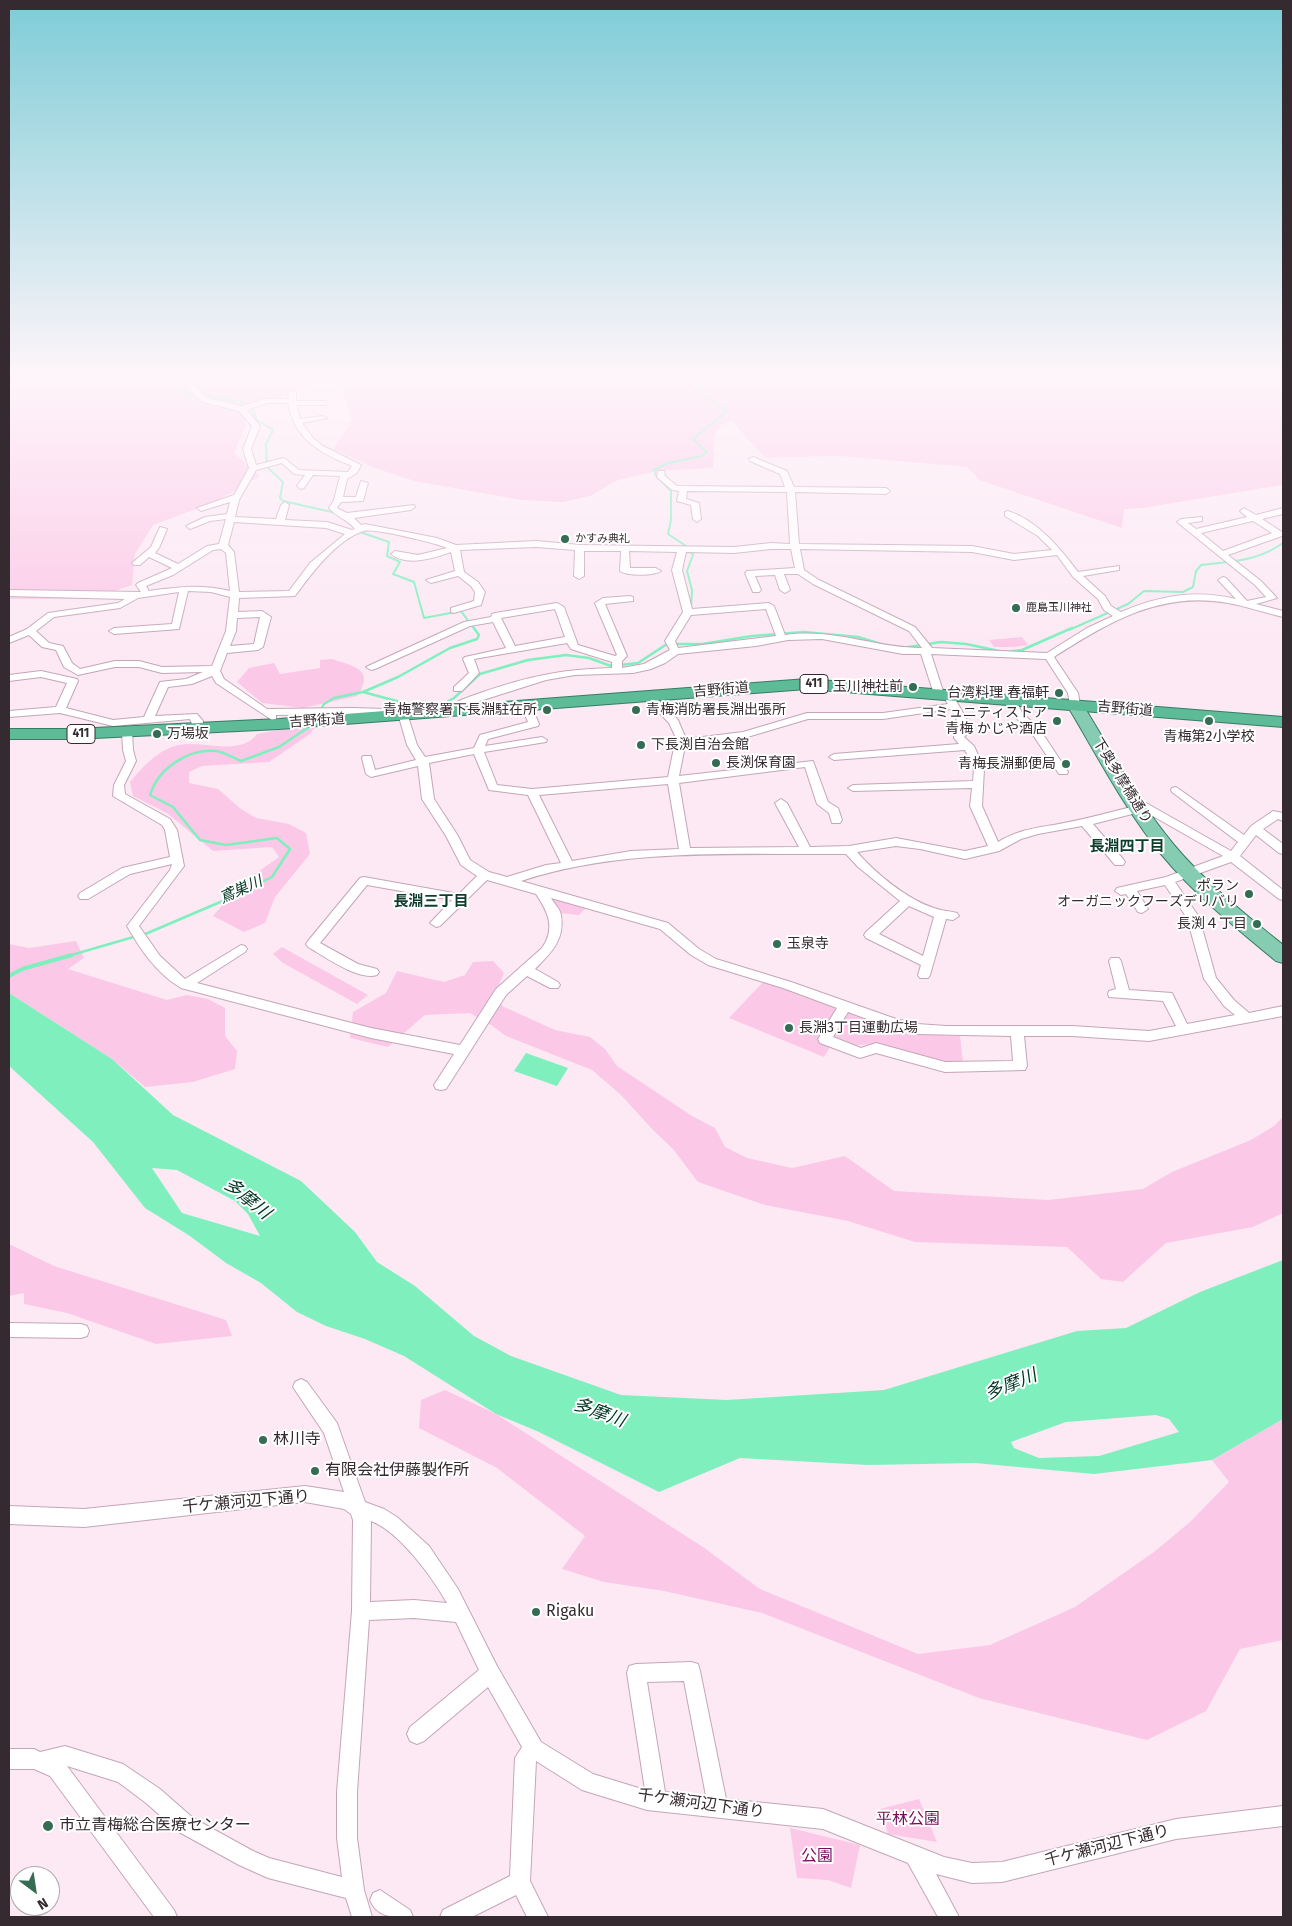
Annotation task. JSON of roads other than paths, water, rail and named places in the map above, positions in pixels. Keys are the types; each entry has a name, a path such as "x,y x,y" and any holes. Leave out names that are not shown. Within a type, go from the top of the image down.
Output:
{"highway":[{"name":"吉野街道","path":"9,734 74,734 280,724 318,716 401,715 807,684 947,698 1011,700 1283,722"}],"main road":[{"name":"下奥多摩橋通り","path":"1075,705 1138,808 1167,849 1214,898 1280,950"}],"street":[{"path":"223,546 236,497 253,468 257,467"},
{"path":"291,467 297,472 348,474"},
{"path":"357,467 343,478 338,500 333,508 337,512 347,516 411,507"},
{"path":"771,467 784,473 791,491 800,571"},
{"path":"301,486 310,473"},
{"path":"661,473 661,477 675,488 886,491"},
{"path":"338,500 360,499 364,483"},
{"path":"682,488 681,501 695,503 697,519"},
{"path":"201,508 236,497"},
{"path":"280,520 285,505"},
{"path":"1227,559 1279,534 1244,511"},
{"path":"1196,532 1283,511"},
{"path":"1008,514 1041,534 1059,552 1076,575 1092,587 1115,613"},
{"path":"347,516 355,532"},
{"path":"190,526 208,519 231,517 327,525 355,532"},
{"path":"1200,519 1181,522 1258,583 1272,598 1246,604"},
{"path":"9,593 136,596 184,589 211,588 235,595 292,594 313,565 355,532 371,527 437,541 455,548"},
{"path":"137,563 154,548 163,528"},
{"path":"395,554 404,558 426,557 455,548 536,544 580,548 734,550 771,546 796,548 946,548 972,549 1014,557 1059,552"},
{"path":"147,595 141,585 170,573 210,548 223,546 230,552 235,595 233,615 231,630 215,670 188,682 164,684 148,720"},
{"path":"454,610 478,603 480,592 474,584 460,573 455,548"},
{"path":"579,576 580,548"},
{"path":"625,548 625,571 656,570"},
{"path":"451,711 456,705 469,700 507,687 550,676 617,666 642,669 658,664 673,647 691,612 677,570 682,548"},
{"path":"148,553 177,567"},
{"path":"1076,575 1116,568"},
{"path":"756,590 750,573 800,571 816,582 912,629 926,646 926,658 947,698 967,729 959,735 959,738 969,746 979,770 976,806 994,848"},
{"path":"779,572 785,590"},
{"path":"431,580 460,573"},
{"path":"1223,580 1246,604"},
{"path":"114,631 176,627 184,589"},
{"path":"9,640 30,631 51,615 120,604 136,596"},
{"path":"673,647 756,643 781,635 830,637 869,643 892,650 926,646 1049,656 1115,613 1172,598 1206,598 1246,604 1283,614"},
{"path":"617,666 622,656 600,603 603,601 630,599"},
{"path":"371,667 470,623 495,619 495,616 556,606 559,607 574,647 617,666"},
{"path":"691,612 769,606 781,635"},
{"path":"223,650 258,647 266,617 262,614 233,615"},
{"path":"495,619 511,649"},
{"path":"30,631 45,645 60,648 75,676"},
{"path":"458,689 474,673 468,659 471,656 571,639"},
{"path":"1049,656 1073,693 1075,705"},
{"path":"9,678 41,674 75,676 115,664 139,664 162,670 215,670"},
{"path":"215,670 220,681 266,712 280,724"},
{"path":"60,710 75,676"},
{"path":"648,696 674,722 681,742 672,780 685,852"},
{"path":"681,742 744,735 807,716 883,716 947,698"},
{"path":"1011,700 1018,714 1036,730 1063,772"},
{"path":"526,705 534,724 484,737 478,750 493,788 532,792 672,780 809,763 823,804 834,811 836,820"},
{"path":"9,714 60,710 114,723 193,716 198,721 198,727"},
{"path":"266,712 318,716"},
{"path":"401,715 412,745 423,762 428,799 466,862 485,875 664,926 695,952 712,962 739,969 894,1024 917,1029 1017,1032 1072,1031 1150,1036 1283,1012"},
{"path":"127,731 128,750 131,761 119,785 119,796 166,822 171,830 177,859 178,866 175,872 134,926 142,940 170,976 185,985 371,1033 463,1051"},
{"path":"366,758 372,774 448,755 542,740"},
{"path":"834,757 969,746"},
{"path":"853,788 978,784"},
{"path":"1176,790 1244,841"},
{"path":"532,792 543,819 556,839 568,865"},
{"path":"780,803 807,851"},
{"path":"509,881 546,868 631,855 685,852 849,850 896,842 965,855 994,848 1017,836 1037,830 1063,827 1146,807 1233,857 1283,896"},
{"path":"1142,909 1125,890 1168,880 1233,857 1255,829 1276,814 1283,817"},
{"path":"1085,822 1120,862"},
{"path":"1255,829 1283,850"},
{"path":"849,850 856,860 907,901 947,915 925,969 870,935 907,901"},
{"path":"84,896 126,871 177,859"},
{"path":"436,923 485,875"},
{"path":"1168,880 1193,917 1210,979 1228,1003 1248,1018"},
{"path":"373,972 355,968 312,944 364,881 461,898"},
{"path":"441,1085 501,992 524,969 546,951 553,941 555,914 540,890"},
{"path":"185,985 241,949"},
{"path":"1115,961 1119,993 1167,996 1184,1030"},
{"path":"524,969 554,985"},
{"path":"845,1006 824,1039 860,1053 876,1048 945,1067 1020,1066 1017,1032"},
{"path":"9,1330 81,1331"},
{"path":"301,1387 331,1429 362,1520 361,1611 347,1792 347,1838 354,1890 362,1917"},
{"name":"千ケ瀬河辺下通り","path":"9,1515 84,1518 305,1494 347,1502 359,1510 378,1515 391,1523 423,1552 462,1614 490,1672 534,1749 589,1783 647,1800 823,1820 944,1867 972,1873 1002,1872 1176,1829 1283,1816"},
{"path":"361,1611 414,1609 462,1614"},
{"path":"657,1801 636,1673 691,1671 718,1808"},
{"path":"417,1734 490,1672"},
{"path":"534,1749 524,1758 520,1882 538,1917"},
{"path":"9,1759 41,1761 65,1756 123,1774 153,1796 186,1825 246,1858 268,1868 354,1890"},
{"path":"41,1761 57,1769 63,1775 167,1917"},
{"path":"915,1856 949,1917"},
{"path":"450,1917 520,1882"},
{"path":"380,1900 403,1917"}],"water":[{"name":"多摩川","path":"9,993 112,1059 173,1115 301,1181 355,1232 377,1262 415,1286 474,1336 511,1356 621,1395 727,1400 884,1390 1077,1331 1126,1328 1200,1292 1283,1260 1283,1419 1212,1460 1094,1474 975,1463 868,1465 740,1458 659,1492 539,1432 496,1414 404,1356 365,1339 326,1326 297,1312 261,1283 226,1263 190,1236 145,1208 93,1142 9,1066","holes":["152,1168 177,1170 235,1201 248,1214 260,1236 182,1213","1156,1415 1169,1419 1179,1432 1099,1456 1039,1458 1014,1448 1011,1442 1066,1422"]},
{"path":"526,1053 568,1068 557,1086 514,1071"}],"waterway":[{"path":"267,467 283,482 280,498 283,501 336,513"},
{"path":"660,467 654,470 656,476 671,491 671,520 668,534 686,546 693,555 687,571 692,590 691,608"},
{"path":"357,531 389,542 387,556 400,562 393,574 414,582 424,618 461,611 475,630"},
{"path":"1069,630 1128,604 1144,591 1183,592 1193,587 1196,571 1201,565 1253,557 1263,554 1283,543"},
{"path":"363,692 398,677 450,648 477,639 479,635 474,628"},
{"path":"1008,652 1022,650 1072,628"},
{"path":"363,692 419,707 441,705 454,698 480,674 528,660 566,655 589,658 611,666 638,663 667,644 702,644 752,636 804,632 858,637 881,644"},
{"path":"902,648 941,642 966,644 999,651"},
{"name":"鳶巣川","path":"315,720 324,704 334,698 363,692"},
{"name":"鳶巣川","path":"143,935 225,900 272,877 290,849 277,838 226,845 200,840 173,807 150,795 160,777 176,762 195,753 216,751 241,761 279,747 312,725"},
{"name":"鳶巣川","path":"68,956 137,936"},
{"name":"鳶巣川","path":"9,976 22,969 72,955"}],"place":[{"name":"かすみ典礼","path":"565,539"},
{"name":"鹿島玉川神社","path":"1016,608"},
{"name":"玉川神社前","path":"913,687"},
{"name":"台湾料理 春福軒","path":"1059,693"},
{"name":"青梅警察署下長淵駐在所","path":"547,710"},
{"name":"青梅消防署長淵出張所","path":"636,710"},
{"name":"コミュニティストア 青梅 かじや酒店","path":"1057,721"},
{"name":"青梅第2小学校","path":"1209,721"},
{"name":"万場坂","path":"157,734"},
{"name":"下長渕自治会館","path":"641,745"},
{"name":"長渕保育園","path":"716,763"},
{"name":"青梅長淵郵便局","path":"1066,764"},
{"name":"ポラン オーガニックフーズデリバリ","path":"1249,894"},
{"name":"長渕４丁目","path":"1257,924"},
{"name":"玉泉寺","path":"777,944"},
{"name":"長淵3丁目運動広場","path":"789,1028"},
{"name":"林川寺","path":"263,1440"},
{"name":"有限会社伊藤製作所","path":"315,1471"},
{"name":"Rigaku","path":"536,1612"},
{"name":"市立青梅総合医療センター","path":"48,1826"}],"district":[{"name":"長淵四丁目","path":"1127,847"},
{"name":"長淵三丁目","path":"431,902"}],"park label":[{"name":"平林公園","path":"908,1820"},
{"name":"公園","path":"817,1857"}]}
